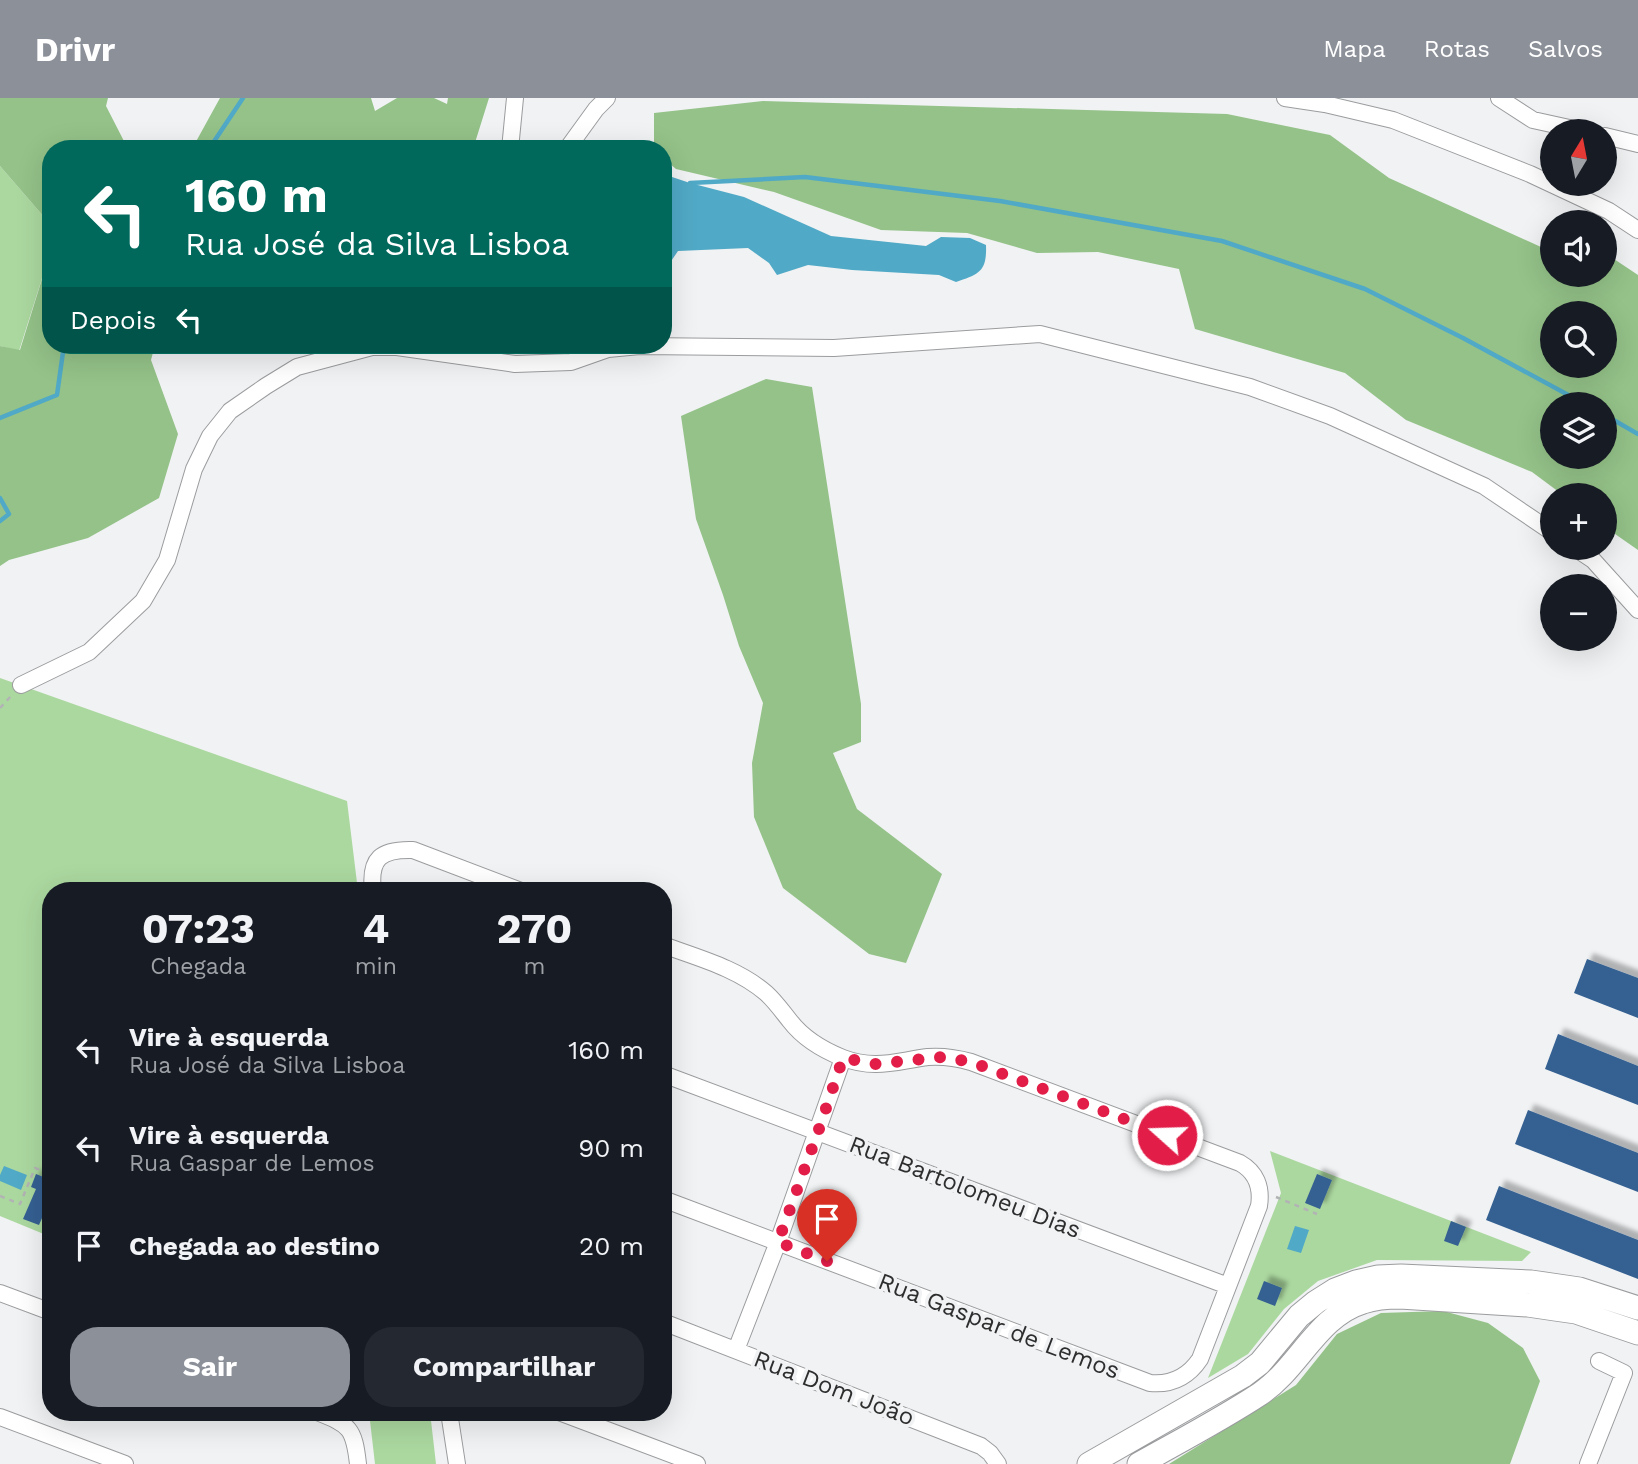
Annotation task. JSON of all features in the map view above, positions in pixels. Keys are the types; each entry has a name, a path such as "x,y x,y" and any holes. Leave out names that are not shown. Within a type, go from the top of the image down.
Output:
{"main road":[{"path":"1089,1464 1260,1363 1299,1316 1335,1290 1356,1282 1401,1276 1531,1282 1579,1289 1638,1308"},
{"path":"1528,1305 1527,1292 1531,1282"},
{"path":"1576,1312 1581,1298 1579,1289"},
{"path":"1139,1464 1260,1394 1279,1380 1332,1320 1362,1302 1400,1297 1528,1305 1576,1312 1638,1334"}],"street":[{"path":"511,140 515,98"},
{"path":"574,140 607,98"},
{"path":"1284,98 1325,104 1393,120 1530,174 1609,211 1638,230"},
{"path":"1499,98 1533,120 1540,122"},
{"path":"1617,139 1638,144"},
{"path":"672,345 834,348 1040,334 1250,387 1330,416 1484,486 1540,524"},
{"path":"21,685 89,652 143,601 167,560 194,468 210,436 230,411 297,367 346,354"},
{"path":"450,354 515,364 571,362 590,354"},
{"path":"1593,560 1638,610"},
{"path":"373,882 373,867 382,854 398,849 413,850 497,882"},
{"path":"672,948 733,972 751,982 767,994 806,1037 821,1048 843,1058 876,1064 936,1057 957,1058 1240,1163 1253,1173 1259,1187 1259,1206 1228,1286"},
{"path":"736,1350 778,1242 843,1058"},
{"name":"Rua Bartolomeu Dias","path":"672,1077 1228,1286"},
{"name":"Rua Gaspar de Lemos","path":"672,1202 1150,1383 1179,1379 1191,1371 1200,1359 1228,1286"},
{"path":"0,1293 42,1309"},
{"name":"Rua Dom João","path":"672,1325 981,1446 998,1464"},
{"path":"1588,1464 1624,1373 1599,1361"},
{"path":"0,1417 125,1464"},
{"path":"339,1421 352,1434 358,1464"},
{"path":"450,1421 457,1464"},
{"path":"583,1421 697,1464"}],"path":[{"path":"0,1196 20,1204 35,1168 42,1171"},
{"path":"1259,1187 1317,1214"}],"green space":[{"path":"0,98 108,98 106,106 123,140 42,140 42,215 0,166"},
{"path":"220,98 371,98 375,111 397,98 434,98 447,104 448,98 489,98 476,140 197,140"},
{"path":"763,101 1227,114 1330,135 1389,178 1540,247 1540,287 1617,287 1617,261 1638,275 1638,550 1617,535 1617,483 1547,483 1532,472 1406,420 1345,373 1195,329 1179,269 1098,252 1037,253 967,233 881,230 774,192 676,169 672,166 672,140 654,140 654,113"},
{"path":"0,166 42,215 42,278 19,351 0,346"},
{"path":"42,279 42,354 153,354 151,360 178,434 159,498 88,538 9,560 0,566 0,346 20,350"},
{"path":"766,379 812,387 861,704 861,742 833,753 857,809 942,874 906,963 869,954 783,888 754,817 752,763 763,703 739,646 696,519 681,416"},
{"path":"0,678 347,801 357,882 42,882 42,1233 0,1216"},
{"path":"1270,1151 1531,1252 1522,1261 1377,1260 1318,1281 1284,1309 1248,1354 1208,1378 1281,1193"},
{"path":"1443,1311 1488,1323 1523,1348 1540,1381 1510,1464 1169,1464 1296,1385 1337,1334 1381,1313"},
{"path":"370,1421 431,1421 436,1464 375,1464"}],"water":[{"path":"672,177 744,197 831,236 926,246 941,237 970,238 986,245 985,261 980,271 956,282 939,275 808,265 777,275 769,263 748,248 678,251 672,260"},
{"path":"4,1166 27,1175 21,1190 0,1181"},
{"path":"1295,1226 1309,1230 1301,1253 1287,1249"}],"building":[{"path":"1587,959 1638,978 1638,1018 1574,993"},
{"path":"1558,1034 1638,1066 1638,1105 1545,1069"},
{"path":"1528,1110 1638,1153 1638,1192 1515,1144"},
{"path":"36,1174 42,1176 42,1218 39,1225 23,1219 36,1189 31,1187"},
{"path":"1317,1174 1332,1180 1320,1209 1305,1203"},
{"path":"1499,1186 1638,1240 1638,1279 1486,1220"},
{"path":"1451,1221 1466,1227 1458,1246 1444,1241"},
{"path":"1264,1281 1282,1288 1275,1306 1257,1299"}],"waterway":[{"path":"215,140 243,98"},
{"path":"690,183 805,177 1000,201 1222,241 1365,289 1563,392"},
{"path":"0,418 57,395 63,354"},
{"path":"1617,422 1638,434"},
{"path":"0,498 9,514 0,521"}],"route":[{"path":"827,1261 778,1242 843,1058 876,1064 929,1057 957,1058 1167,1135"}]}
